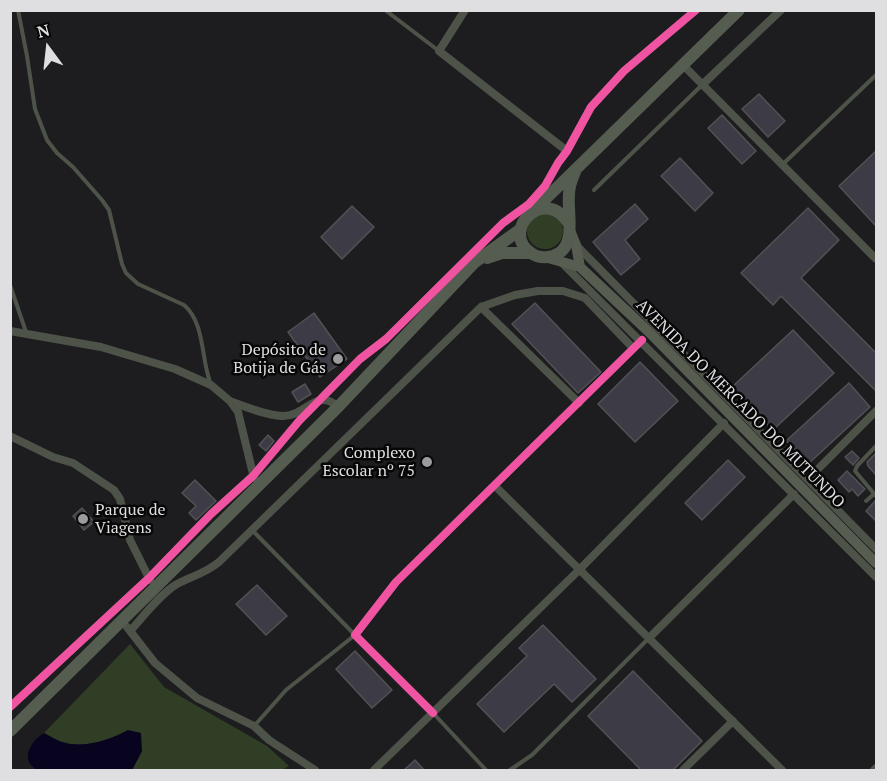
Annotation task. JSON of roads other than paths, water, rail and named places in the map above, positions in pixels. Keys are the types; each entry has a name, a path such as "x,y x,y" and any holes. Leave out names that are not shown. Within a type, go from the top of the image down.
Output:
{"main road":[{"path":"530,253 521,238 524,220 739,10"},
{"path":"548,258 558,255 570,240 569,191 576,169"},
{"path":"475,262 502,253 530,253 580,267 576,245 569,227 559,212 544,208 530,214"},
{"path":"10,731 125,626 152,583 255,481 338,407 475,262 521,229"},
{"name":"AVENIDA DO MERCADO DO MUTUNDO","path":"580,267 649,332 876,563"}],"street":[{"path":"465,10 439,51 567,151"},
{"path":"255,481 299,421 360,359 386,339 503,223 529,204 545,186 591,107 624,71 694,11"},
{"path":"703,84 775,12"},
{"path":"683,65 874,252"},
{"path":"576,245 876,547"},
{"path":"563,264 642,340 876,577"},
{"path":"315,771 284,751 254,726 197,698 155,663 125,626 178,584 212,568 481,307 538,291 563,291 585,298 633,348"},
{"path":"481,307 579,403"},
{"path":"10,331 101,347 175,369 211,385 230,401 238,412 255,481"},
{"path":"433,714 355,635 396,582 642,340"},
{"path":"230,401 282,416 291,415 320,400 331,400 338,407"},
{"path":"808,479 876,411"},
{"path":"374,771 578,571 724,423"},
{"path":"10,436 53,457 73,463 114,490 120,499 130,540 152,583 10,707"},
{"path":"495,486 578,571 649,638 782,771"},
{"path":"649,638 794,494"},
{"path":"683,771 733,721"}],"lane":[{"path":"18,10 35,109 47,140 109,210 126,273 138,284 190,310 199,331 211,385"},
{"path":"386,10 388,14 439,51"},
{"path":"783,164 876,75"},
{"path":"594,190 703,84"},
{"path":"10,285 26,332"},
{"path":"866,501 875,494 855,471 876,446"},
{"path":"252,530 355,635 286,690 254,726"},
{"path":"510,771 532,755 649,638"},
{"path":"433,714 486,771"}],"place":[{"name":"Depósito de Botija de Gás","path":"338,359"},
{"name":"Complexo Escolar nº 75","path":"427,462"},
{"name":"Parque de Viagens","path":"83,519"}]}
